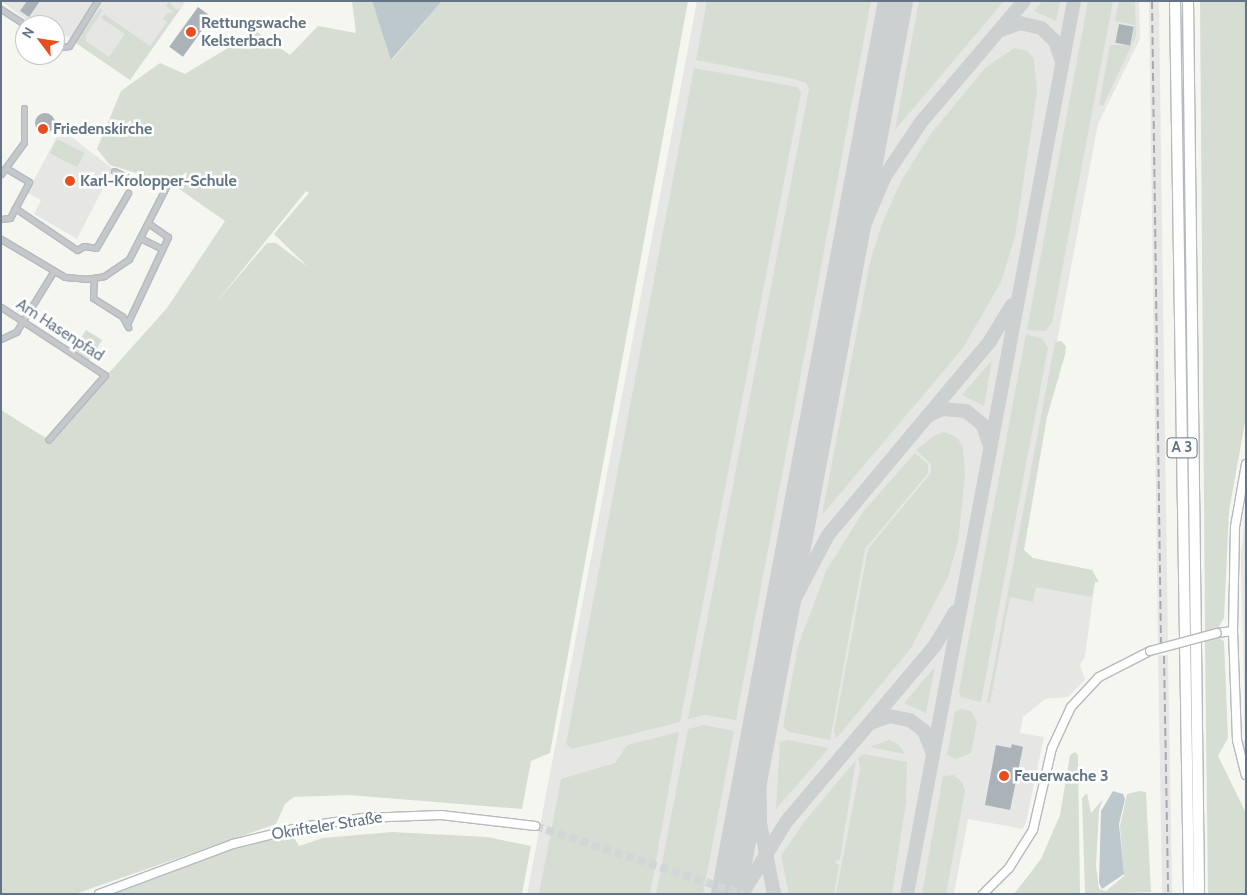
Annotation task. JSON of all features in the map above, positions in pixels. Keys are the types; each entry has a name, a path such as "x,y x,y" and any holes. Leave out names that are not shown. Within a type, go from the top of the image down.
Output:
{"highway":[{"name":"A 3","path":"1175,1 1189,894"},
{"name":"A 3","path":"1188,1 1199,894"}],"street":[{"path":"65,47 69,46 97,1"},
{"path":"1,9 15,18"},
{"path":"1,174 24,142 24,108"},
{"path":"1,219 10,218 29,182 6,168"},
{"path":"114,171 135,181"},
{"path":"1,239 53,272 72,278 94,278 122,265 140,238 166,187"},
{"path":"15,208 78,250 96,248 128,193"},
{"path":"94,278 93,298 128,325 163,249 166,233 148,223"},
{"path":"140,238 163,249"},
{"path":"1,338 16,332 53,272"},
{"name":"Am Hasenpfad","path":"1,307 105,375 48,440"},
{"path":"1246,464 1235,527 1233,631 1237,740 1246,774"},
{"path":"983,894 1016,859 1033,830 1052,748 1071,707 1099,677 1150,651 1217,633 1233,631"},
{"name":"Okrifteler Straße","path":"98,894 233,844 301,827 363,818 433,815 534,826"}],"shaded area":[{"path":"1,1 186,1 130,80 67,36 65,36 65,15 20,15"},
{"path":"169,1 176,10 181,8 130,80 76,43 100,8 103,10 86,35 86,41 109,57 125,34 101,18 104,14 150,46 167,22 163,19 167,13 174,12 166,6"},
{"path":"352,1 372,1 392,60 442,1 688,1 550,753 531,761 522,809 348,795 294,797 285,804 276,824 75,894 1,894 1,410 49,440 167,308 225,221 172,184 110,165 97,149 121,91 160,63 185,74 256,31 290,55 318,26 356,33","holes":["306,191 309,193 274,234 308,267 276,243 267,243 214,305"]},
{"path":"372,1 442,1 391,60"},
{"path":"697,1 1139,1 1140,39 1098,124 1016,560 1096,576 1085,656 1080,665 1085,680 1068,697 1045,699 1023,717 1020,733 1044,737 1026,822 1023,829 968,819 954,894 527,894"},
{"path":"707,1 871,1 736,720 705,715 688,719 809,89 806,83 794,79 696,60"},
{"path":"919,1 1004,1 895,130"},
{"path":"1042,1 1060,1 1056,21 1034,11"},
{"path":"1088,1 1113,1 1052,323 1045,331 1027,330"},
{"path":"1119,1 1135,1 1136,36 1103,106 1099,105 1110,45 1131,45 1135,25 1115,21"},
{"path":"1149,1 1159,1 1168,643 1158,646"},
{"path":"1200,1 1246,1 1246,417 1229,511 1224,618 1218,628 1205,631"},
{"path":"1014,48 1027,51 1034,59 1037,92 1015,237 1001,282 963,348 822,515 870,262 882,224 901,181 930,135 985,68"},
{"path":"694,68 798,87 801,93 680,722 572,749 566,744"},
{"name":"Karl-Krolopper-Schule","path":"61,129 113,169 77,239 34,214 41,200 27,193"},
{"path":"57,139 85,153 77,167 50,153"},
{"path":"86,330 102,340 89,361 73,351"},
{"path":"1026,334 1043,339 1048,348 981,702 961,697 959,691"},
{"path":"1061,341 1066,346 1065,355 1047,417 1024,550 1033,558 1092,570 1099,582 1095,582 1092,597 1036,587 1033,602 1010,597 990,703 987,703 1055,342"},
{"path":"992,360 984,406 962,395"},
{"path":"944,432 956,437 963,446 965,476 958,542 948,577 911,648 836,739 834,731 868,549 931,473 931,464 916,450 935,435"},
{"path":"915,453 928,464 928,473 865,549 830,740 789,732 783,727 798,646 826,571 863,512"},
{"path":"1246,502 1246,758 1242,741 1245,740 1241,555"},
{"path":"1217,637 1224,641 1228,738 1218,756 1246,813 1246,894 1208,894 1205,641"},
{"path":"1158,655 1168,655 1172,894 1162,894"},
{"path":"935,667 926,713 904,703"},
{"path":"961,709 971,711 977,722 971,753 956,759 947,755 955,712"},
{"path":"704,725 734,731 703,894 656,894 688,729"},
{"path":"679,732 650,894 539,894 561,779 615,763 627,745"},
{"path":"788,740 829,748 776,809 780,742"},
{"path":"889,740 899,745 905,754 870,747"},
{"path":"1075,752 1078,755 1080,894 1014,894 1041,859 1060,815 1070,755"},
{"path":"863,754 907,762 906,803 892,894 836,894 860,769 858,758"},
{"path":"856,760 840,859 834,862 839,865 834,894 789,894 781,856 804,822"},
{"path":"954,775 962,782 965,791 946,894 922,894 943,776"},
{"path":"1113,791 1123,794 1125,799 1119,824 1124,874 1102,889 1099,883 1101,811"},
{"path":"1140,791 1146,792 1151,892 1085,894 1082,798 1087,793 1091,813 1103,799 1099,810 1096,866 1099,889 1106,891 1124,876 1120,826 1127,794"},
{"path":"392,832 487,837 531,846 522,894 114,894 228,851 292,834 299,846 323,838"}],"building":[{"path":"27,1 40,1 30,15 26,15 20,11"},
{"name":"Rettungswache Kelsterbach","path":"198,7 212,17 183,57 169,47"},
{"path":"1119,24 1134,27 1130,46 1115,43"},
{"name":"Friedenskirche","path":"45,113 52,116 55,123 52,130 45,133 38,130 35,123 38,116"},
{"name":"Feuerwache 3","path":"1012,744 1023,747 1010,810 985,805 996,745 1011,748"}],"taxiway":[{"path":"829,352 851,256 885,176 922,121 1024,1"},
{"path":"907,894 1074,1"},
{"path":"1001,30 1020,23 1041,28 1055,41 1062,61"},
{"path":"769,677 794,600 828,535 990,341 1012,305"},
{"path":"929,415 943,409 966,411 983,425 989,444"},
{"path":"742,894 786,822 934,647 955,612"},
{"path":"871,723 889,716 910,720 924,731 932,751"},
{"path":"759,730 760,823 774,894"}],"runway":[{"path":"728,894 895,1"}],"tunnel":[{"path":"535,826 742,894"}],"railway":[{"path":"1152,1 1161,645"},
{"path":"1164,656 1168,894"}],"place":[{"name":"Rettungswache Kelsterbach","path":"191,32"},
{"name":"Friedenskirche","path":"43,129"},
{"name":"Karl-Krolopper-Schule","path":"70,181"},
{"name":"Feuerwache 3","path":"1004,776"}]}
